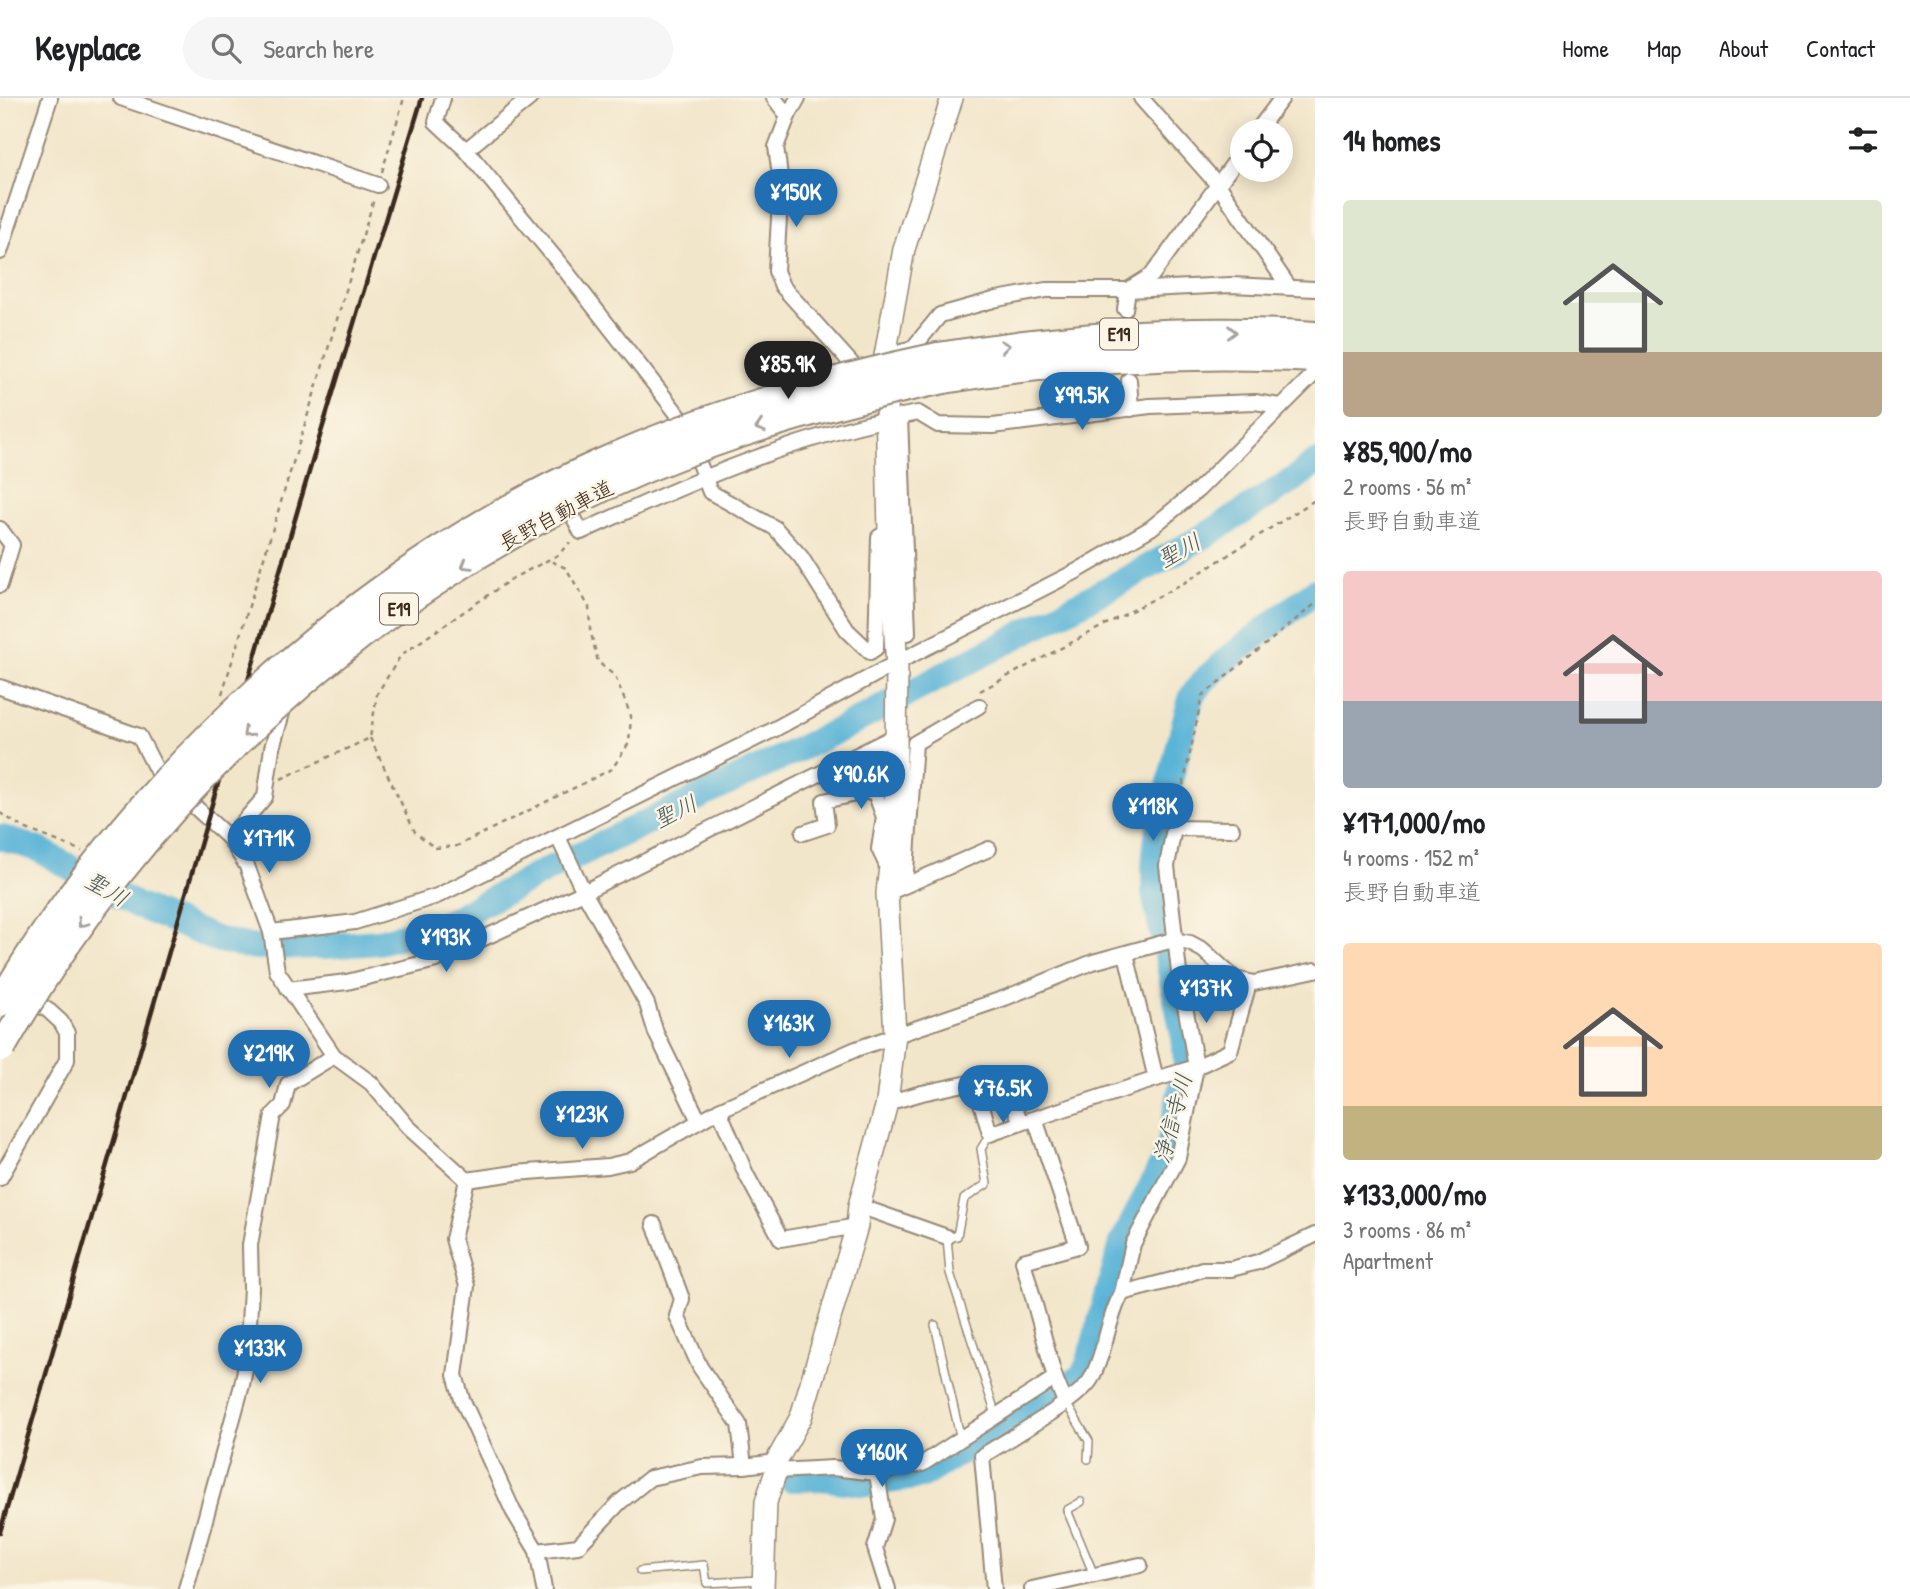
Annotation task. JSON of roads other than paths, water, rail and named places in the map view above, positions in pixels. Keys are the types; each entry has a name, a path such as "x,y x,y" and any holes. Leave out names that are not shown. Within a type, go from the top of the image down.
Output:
{"highway":[{"name":"長野自動車道","path":"1,1050 54,961 84,920 144,844 209,770 311,677 413,599 565,507 645,470 780,421 857,399 941,368 1032,342 1123,334 1210,332 1306,347"},
{"name":"長野自動車道","path":"0,1003 34,948 96,863 191,754 295,658 400,578 474,530 592,466 718,415 794,391 941,368"}],"street":[{"path":"0,252 50,98"},
{"path":"121,98 378,185"},
{"path":"443,98 436,122 466,150 565,270 683,421 710,492 775,528 801,557 847,629 870,652 876,649 879,537 897,533"},
{"path":"466,150 530,98"},
{"path":"774,98 788,116"},
{"path":"798,98 776,147 781,182 776,271 782,286 852,363"},
{"path":"890,870 895,822 897,730 897,533 893,417 885,356 904,249 952,98"},
{"path":"1141,98 1219,186 1289,287"},
{"path":"1266,119 1282,98"},
{"path":"1125,309 1128,290 1152,275 1230,170"},
{"path":"229,838 265,797 272,748 302,640 423,552 554,477 627,442 765,390 852,363 913,348 940,315 997,299 1046,290 1128,290 1231,285 1315,289"},
{"path":"271,932 355,922 437,896 773,730 1077,572 1151,528 1199,489 1315,373"},
{"path":"1129,380 1131,409"},
{"path":"554,477 581,532 703,477 795,444 893,417 919,413 938,425 993,426 1131,409 1255,402 1280,406"},
{"path":"0,529 12,545 0,585"},
{"path":"897,533 908,633"},
{"path":"0,687 139,736 158,773 229,838 247,866 271,932 277,971 334,1056 371,1083 408,1126 467,1180"},
{"path":"763,1585 766,1502 776,1467 801,1417 887,1103 895,1034 896,889 915,743 979,706"},
{"path":"288,989 346,982 436,960 584,892 897,730"},
{"path":"0,1178 67,1060 67,1033 49,1010 0,980 84,858 158,773"},
{"path":"803,833 827,825 824,802 874,790 884,817 879,849 896,889"},
{"path":"982,1454 1090,1381 1100,1359 1115,1306 1122,1293 1133,1244 1178,1158 1196,1067 1175,940 1167,866 1174,828 1232,829"},
{"path":"558,837 584,892 647,1004 656,1033 699,1121"},
{"path":"896,889 989,849"},
{"path":"467,1180 515,1173 608,1166 630,1161 719,1110 856,1049 1005,998 1093,962 1175,940 1190,943 1235,979 1250,983 1315,970"},
{"path":"1126,954 1156,1079"},
{"path":"975,1081 990,1134 1196,1067 1230,1051 1250,983"},
{"path":"186,1589 244,1372 251,1288 250,1245 273,1115 283,1105 288,1084 334,1056"},
{"path":"887,1103 1002,1076 1028,1121 1078,1246 1023,1261 1064,1400"},
{"path":"719,1110 746,1174 781,1238 858,1216 947,1237"},
{"path":"467,1180 453,1239 467,1286 455,1375 462,1399 513,1511 537,1551 544,1589"},
{"path":"654,1224 682,1299 677,1316 700,1367 739,1423 744,1466"},
{"path":"1122,1293 1202,1269 1231,1269 1258,1262 1315,1235"},
{"path":"537,1551 578,1546 620,1502 650,1478 702,1466 832,1468 877,1480 922,1464 1056,1379"},
{"path":"967,1437 982,1454 994,1589"},
{"path":"877,1480 884,1519 875,1548 888,1589"},
{"path":"1032,1589 1140,1565"}],"lane":[{"path":"990,1134 981,1149 987,1184 964,1199 957,1236 947,1237 950,1273 996,1416"},
{"path":"935,1325 967,1437"},
{"path":"1064,1400 1088,1441 1088,1459"},
{"path":"1081,1502 1067,1510 1094,1575"},
{"path":"640,1571 704,1565 707,1583 763,1585"}],"waterway":[{"name":"聖川","path":"0,837 40,850 136,905 215,939 250,947 378,942 440,926 547,870 841,729 1130,577 1208,534 1315,463"},
{"name":"浄信寺川","path":"791,1479 822,1478 869,1484 922,1476 1081,1377 1088,1365 1122,1243 1168,1153 1186,1063 1184,1038 1154,893 1154,865 1157,836 1192,696 1205,679 1236,652 1315,591"}],"railway":[{"path":"0,1532 300,502 422,98"}]}
